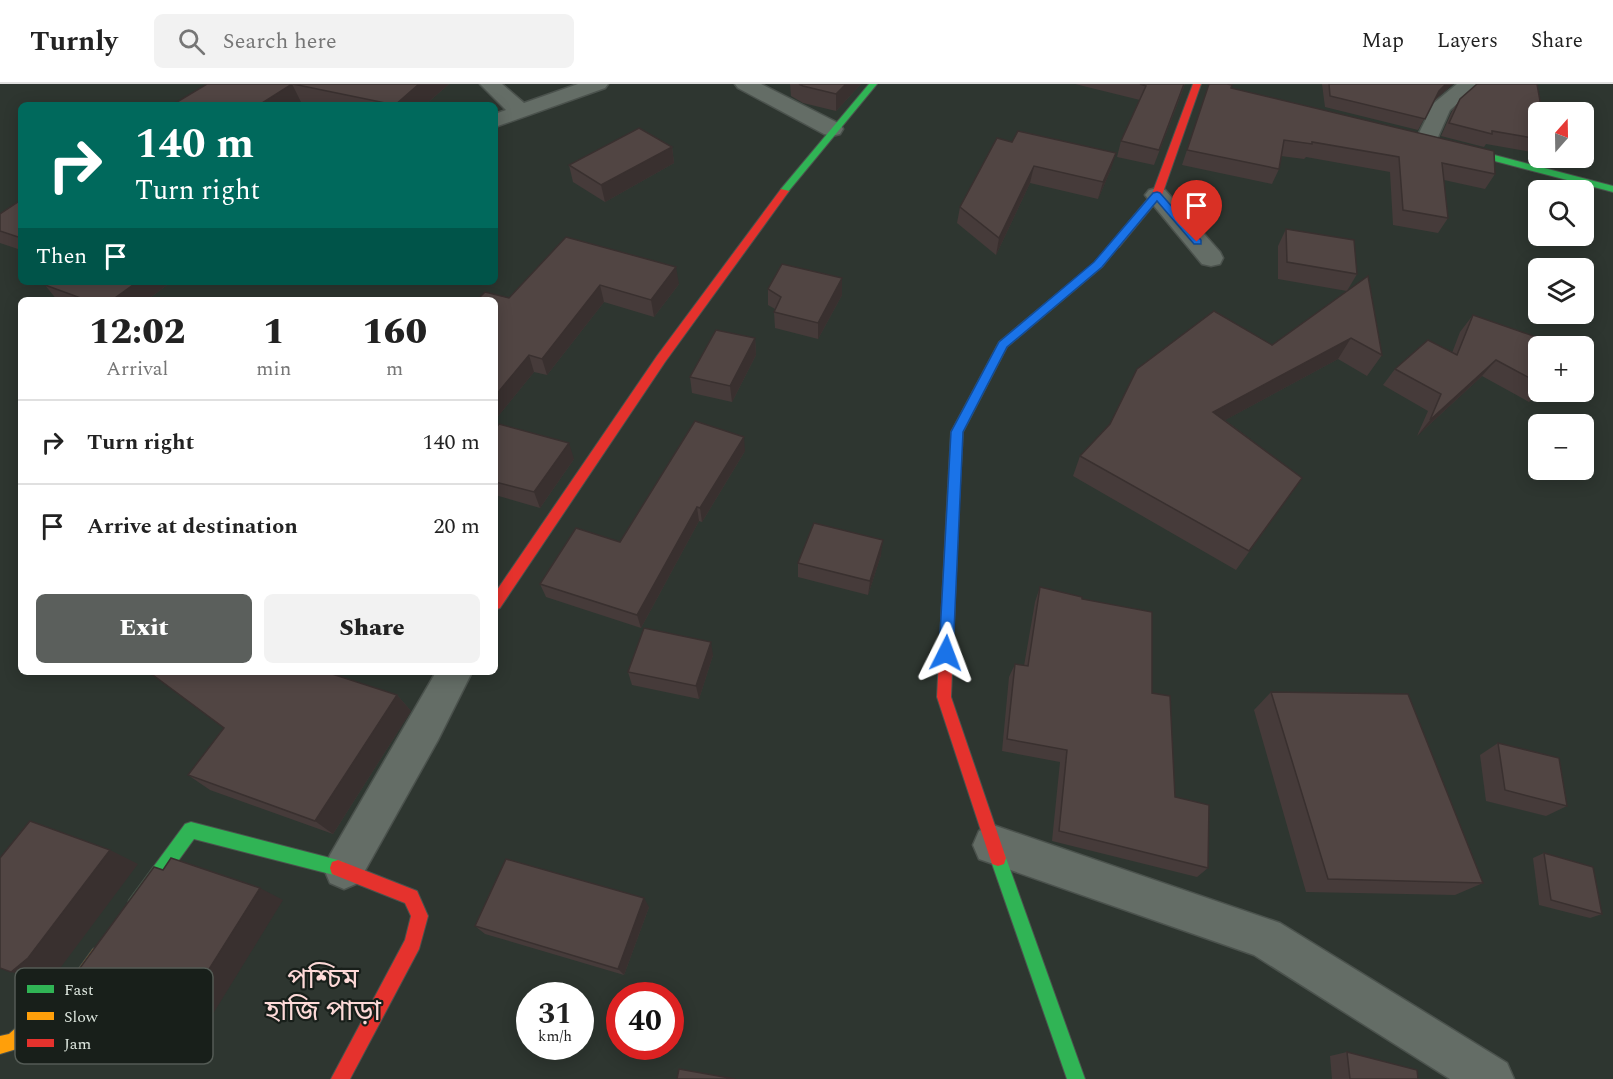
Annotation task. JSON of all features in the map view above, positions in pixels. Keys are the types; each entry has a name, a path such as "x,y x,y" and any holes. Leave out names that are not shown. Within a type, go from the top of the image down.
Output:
{"street":[{"path":"490,84 520,112"},
{"path":"498,120 598,84"},
{"path":"746,84 832,129"},
{"path":"498,600 652,370 745,242 832,129 873,84"},
{"path":"1470,84 1441,107 1420,140 1515,162 1613,189"},
{"path":"1076,1079 993,845 944,698 957,432 1003,345 1098,265 1157,195 1201,85"},
{"path":"1157,195 1211,258"},
{"path":"344,869 425,728 452,675"},
{"path":"127,916 191,830 344,869 411,897 420,916 413,943 340,1079"},
{"path":"993,845 1265,938 1491,1079"},
{"path":"89,968 106,945"},
{"path":"0,1045 15,1041"}],"building":[{"path":"207,84 292,84 264,102 177,102"},
{"path":"293,84 419,84 398,102 380,102"},
{"path":"799,84 846,84 836,94"},
{"path":"1140,84 1184,84 1159,150 1121,141 1146,86"},
{"path":"1209,84 1232,85 1231,88 1494,151 1495,174 1442,163 1448,218 1403,210 1399,157 1312,142 1312,144 1284,140 1279,169 1187,150"},
{"path":"1329,84 1446,84 1439,91 1425,119 1330,96"},
{"path":"1477,84 1537,84 1540,102 1528,102 1528,137 1492,131 1492,134 1449,123 1460,99"},
{"path":"639,128 672,147 601,185 569,165"},
{"path":"1018,131 1116,153 1103,182 1034,166 999,238 960,207 997,138 1012,142"},
{"path":"18,202 18,237 0,231 0,214"},
{"path":"1286,229 1354,240 1357,274 1287,262"},
{"path":"566,237 676,267 651,300 600,285 542,359 529,355 498,392 498,297 480,297 485,292 509,298"},
{"path":"782,264 842,278 818,323 774,312 781,297 768,289"},
{"path":"1368,276 1382,355 1351,338 1213,412 1302,478 1249,551 1080,456 1110,424 1137,369 1214,311 1272,345"},
{"path":"45,285 133,285 116,297 78,297"},
{"path":"1473,315 1533,336 1528,336 1528,377 1496,360 1430,420 1441,394 1395,369 1428,340 1457,355"},
{"path":"716,330 755,338 730,386 690,377"},
{"path":"695,421 744,437 700,508 697,507 637,615 540,584 576,528 620,542"},
{"path":"498,425 569,443 534,492 498,483"},
{"path":"814,523 883,540 870,581 798,563"},
{"path":"1040,587 1082,597 1082,599 1152,612 1152,693 1170,696 1175,797 1209,805 1208,868 1059,831 1067,750 1007,739 1015,664 1028,666"},
{"path":"644,628 711,642 696,686 628,672"},
{"path":"153,675 335,675 397,695 315,821 188,775 224,728"},
{"path":"1271,692 1408,694 1483,883 1328,879"},
{"path":"1498,743 1559,758 1567,806 1505,790"},
{"path":"30,821 110,850 28,958 11,972 0,968 0,858"},
{"path":"1544,853 1593,867 1602,914 1551,900"},
{"path":"171,858 260,888 210,968 80,968 154,867 163,870"},
{"path":"506,859 644,898 618,969 475,926"},
{"path":"1347,1052 1417,1070 1418,1079 1350,1079"},
{"path":"679,1069 735,1079 677,1079"}],"traffic: fast":[{"path":"784,191 873,84"},
{"path":"1452,147 1613,189"},
{"path":"953,504 957,432 1003,345 1098,265 1115,245"},
{"path":"135,906 191,830 338,868"},
{"path":"998,858 1076,1079"}],"traffic: slow":[{"path":"90,968 99,955"},
{"path":"0,1045 15,1041"}],"traffic: jam":[{"path":"1115,245 1157,195 1197,84"},
{"path":"498,600 661,359 784,191"},
{"path":"953,504 944,697 998,858"},
{"path":"338,868 411,897 420,916 413,943 340,1079"}],"district":[{"name":"পশ্চিম হাজি পাড়া","path":"323,994"}],"route":[{"path":"946,653 957,432 1003,345 1098,265 1157,195 1197,242"}]}
